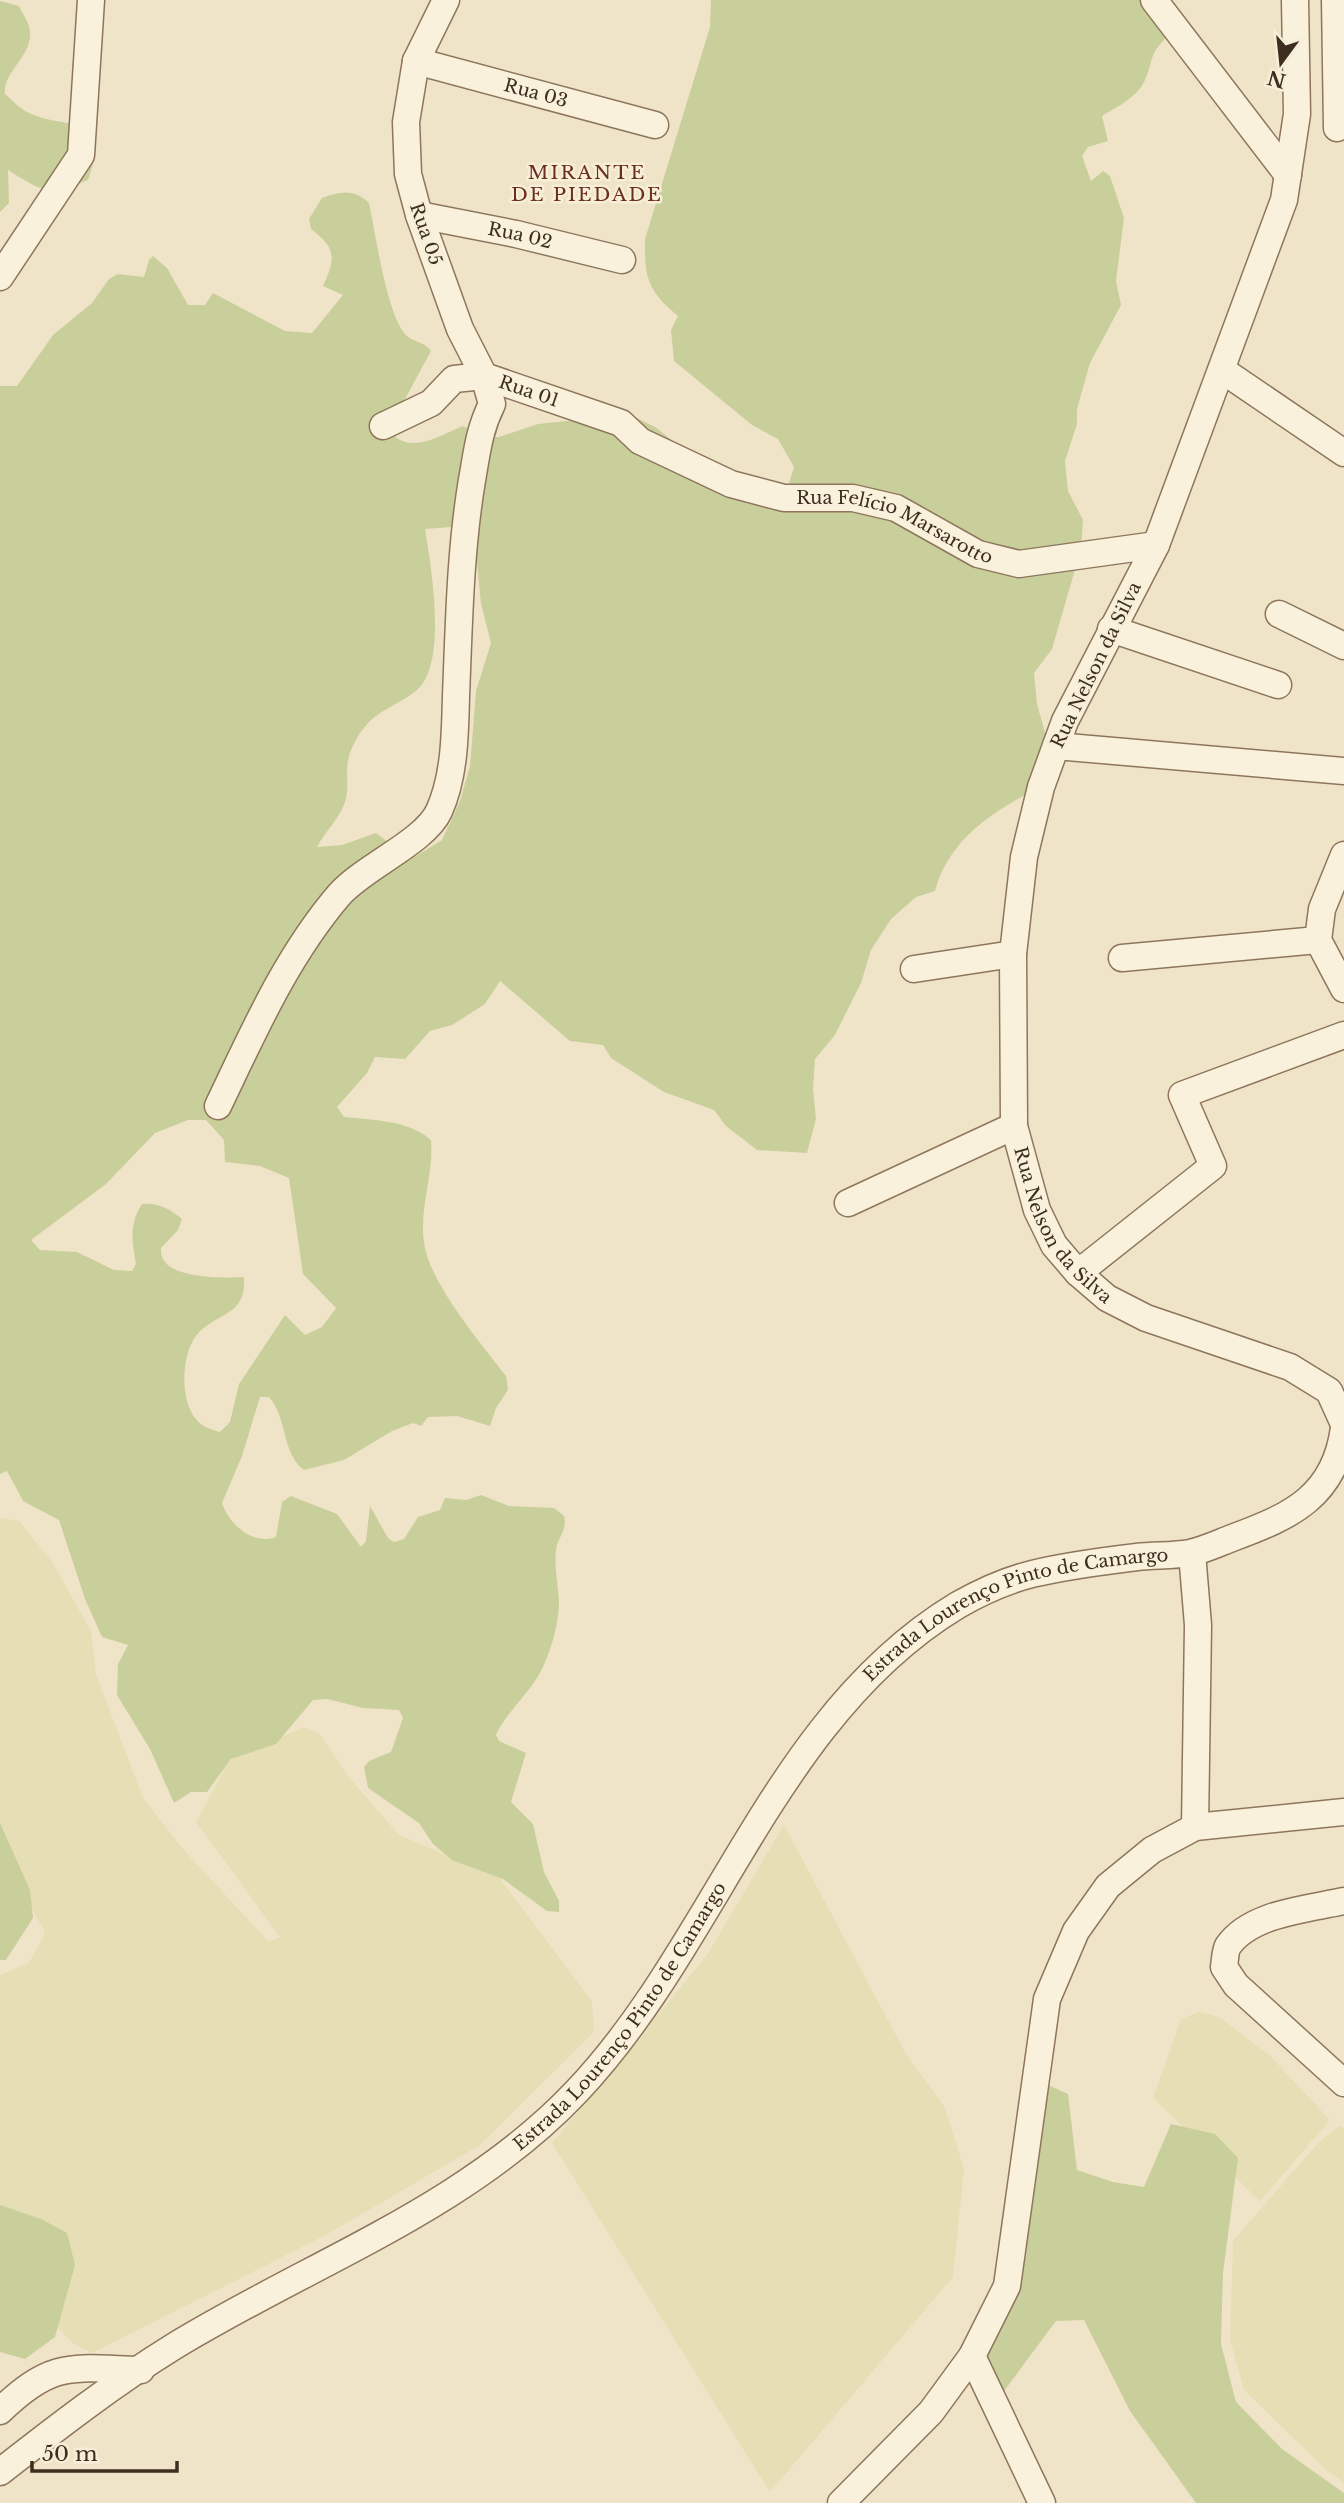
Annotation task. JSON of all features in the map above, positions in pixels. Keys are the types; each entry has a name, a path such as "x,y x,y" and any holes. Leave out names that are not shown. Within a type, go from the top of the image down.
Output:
{"street":[{"path":"0,277 81,155 91,0"},
{"name":"Rua 05","path":"218,1106 254,1031 304,940 341,893 425,830 439,813 454,742 466,520 480,429 492,404 484,376 460,329 419,215 408,174 406,122 416,61 446,0"},
{"path":"1154,0 1288,175"},
{"name":"Rua Nelson da Silva","path":"1192,1553 1272,1523 1317,1493 1340,1458 1344,1426 1329,1391 1290,1367 1146,1318 1107,1298 1079,1273 1054,1245 1037,1210 1014,1126 1013,954 1024,857 1041,787 1065,721 1156,545 1284,200 1297,114 1295,0"},
{"path":"1335,0 1338,128"},
{"name":"Rua 03","path":"416,61 655,125"},
{"name":"Rua 02","path":"419,215 516,234 622,260"},
{"path":"1222,370 1344,453"},
{"name":"Rua 01","path":"383,426 431,403 454,379 484,376 621,423 640,441"},
{"name":"Rua Felício Marsarotto","path":"640,441 731,484 784,498 853,498 896,508 978,554 1019,565 1156,545"},
{"path":"1279,614 1344,646"},
{"path":"1111,629 1278,685"},
{"path":"1056,747 1344,771"},
{"path":"1344,855 1322,909 1318,940 1344,989"},
{"path":"1122,958 1318,940"},
{"path":"915,969 1013,954"},
{"path":"1079,1273 1213,1166 1182,1095 1344,1035"},
{"path":"848,1203 1014,1126"},
{"path":"1192,1553 1198,1625 1195,1827"},
{"name":"Estrada Lourenço Pinto de Camargo","path":"0,2472 172,2347 408,2219 498,2160 577,2091 649,2001 757,1822 845,1702 894,1650 961,1604 1028,1575 1137,1557 1192,1553"},
{"path":"841,2503 931,2412 972,2356 1007,2286 1047,1998 1076,1931 1108,1886 1152,1850 1195,1827 1344,1812"},
{"path":"1344,1901 1274,1917 1241,1933 1227,1948 1224,1967 1236,1985 1344,2083"},
{"path":"972,2356 1042,2503"},
{"path":"0,2411 26,2386 44,2375 72,2368 141,2370"}],"shaded area":[{"path":"0,1518 19,1521 53,1563 91,1631 96,1674 143,1798 182,1848 269,1942 280,1937 196,1822 229,1761 303,1727 320,1734 348,1776 399,1835 439,1852 493,1869 592,2002 594,2032 480,2145 326,2235 92,2353 74,2344 0,2270 0,1975 29,1963 45,1933 0,1848"},
{"path":"784,1825 906,2054 945,2108 964,2169 953,2277 770,2492 552,2143 707,1955"},
{"path":"1199,2012 1219,2017 1270,2056 1330,2120 1260,2201 1153,2098 1181,2019"},
{"path":"1339,2126 1344,2128 1344,2483 1322,2466 1244,2390 1230,2340 1233,2241 1318,2143"}],"green space":[{"path":"711,0 1161,0 1171,33 1155,51 1142,86 1126,101 1102,116 1108,141 1088,147 1082,156 1091,181 1103,171 1110,176 1124,218 1116,281 1121,305 1090,363 1077,409 1077,424 1065,461 1068,491 1083,520 1081,549 1052,649 1034,673 1037,704 1046,736 1030,792 972,832 950,858 935,891 916,897 891,919 871,950 861,983 835,1035 815,1059 813,1089 816,1119 807,1153 757,1150 726,1126 714,1110 664,1092 611,1058 603,1045 570,1041 500,981 485,1004 452,1025 430,1031 405,1059 375,1057 367,1073 337,1107 344,1117 401,1125 422,1133 431,1140 423,1230 428,1259 458,1312 506,1376 508,1390 496,1408 490,1426 457,1416 428,1417 421,1426 413,1423 392,1431 344,1460 304,1470 292,1455 275,1405 269,1397 260,1397 242,1456 222,1503 230,1518 243,1531 251,1536 267,1539 276,1537 282,1502 291,1496 337,1514 361,1547 366,1541 370,1506 388,1538 394,1542 404,1539 418,1517 440,1510 445,1498 466,1500 481,1495 509,1506 554,1508 564,1516 565,1526 557,1546 556,1558 558,1613 550,1649 535,1681 496,1735 499,1741 526,1753 511,1802 533,1824 544,1872 559,1901 559,1912 547,1911 503,1879 452,1860 433,1844 419,1823 368,1788 364,1767 369,1761 391,1752 403,1718 399,1710 363,1708 327,1699 313,1700 276,1744 231,1759 207,1792 191,1792 174,1803 150,1749 117,1695 118,1664 128,1645 102,1637 85,1599 59,1520 23,1501 7,1471 0,1474 0,386 17,386 53,335 92,303 109,279 118,274 144,277 149,260 153,256 167,268 188,305 205,305 213,293 285,331 312,333 343,295 323,286 332,261 331,254 325,242 311,229 309,219 322,198 353,193 369,203 387,291 398,323 408,337 431,351 392,423 391,433 399,439 417,443 463,426 484,437 499,437 538,424 596,418 613,406 655,427 729,484 784,500 794,467 778,439 752,425 674,361 671,330 678,316 654,291 647,274 645,239 710,27","holes":["470,510 481,604 491,643 476,691 470,766 460,801 442,840 416,856 404,854 376,833 342,845 317,847 345,802 347,766 351,750 363,729 377,715 417,690 426,677 432,659 435,613 425,529 452,527","188,1120 206,1120 224,1140 225,1162 260,1166 289,1178 303,1274 336,1308 322,1327 305,1335 285,1315 239,1384 230,1422 220,1432 201,1424 191,1411 185,1390 185,1366 187,1354 196,1336 241,1300 244,1277 193,1275 170,1266 163,1258 161,1248 178,1230 182,1219 159,1205 142,1204 135,1218 133,1241 136,1264 132,1271 114,1270 77,1252 40,1250 31,1240 106,1184 155,1133"]},
{"path":"0,1 19,6 30,32 27,49 8,78 5,94 27,112 83,127 91,132 95,142 88,180 75,185 46,189 8,170 9,203 0,212"},
{"path":"0,1823 30,1890 33,1918 6,1960 0,1960"},
{"path":"1048,2085 1068,2094 1077,2170 1113,2182 1144,2187 1171,2124 1215,2134 1238,2158 1223,2273 1221,2344 1236,2402 1282,2449 1344,2493 1344,2503 1196,2503 1130,2411 1084,2320 1056,2321 1001,2395 981,2361"},
{"path":"0,2205 41,2219 67,2233 75,2265 55,2337 25,2359 0,2352"}],"district":[{"name":"MIRANTE DE PIEDADE","path":"587,183"}]}
